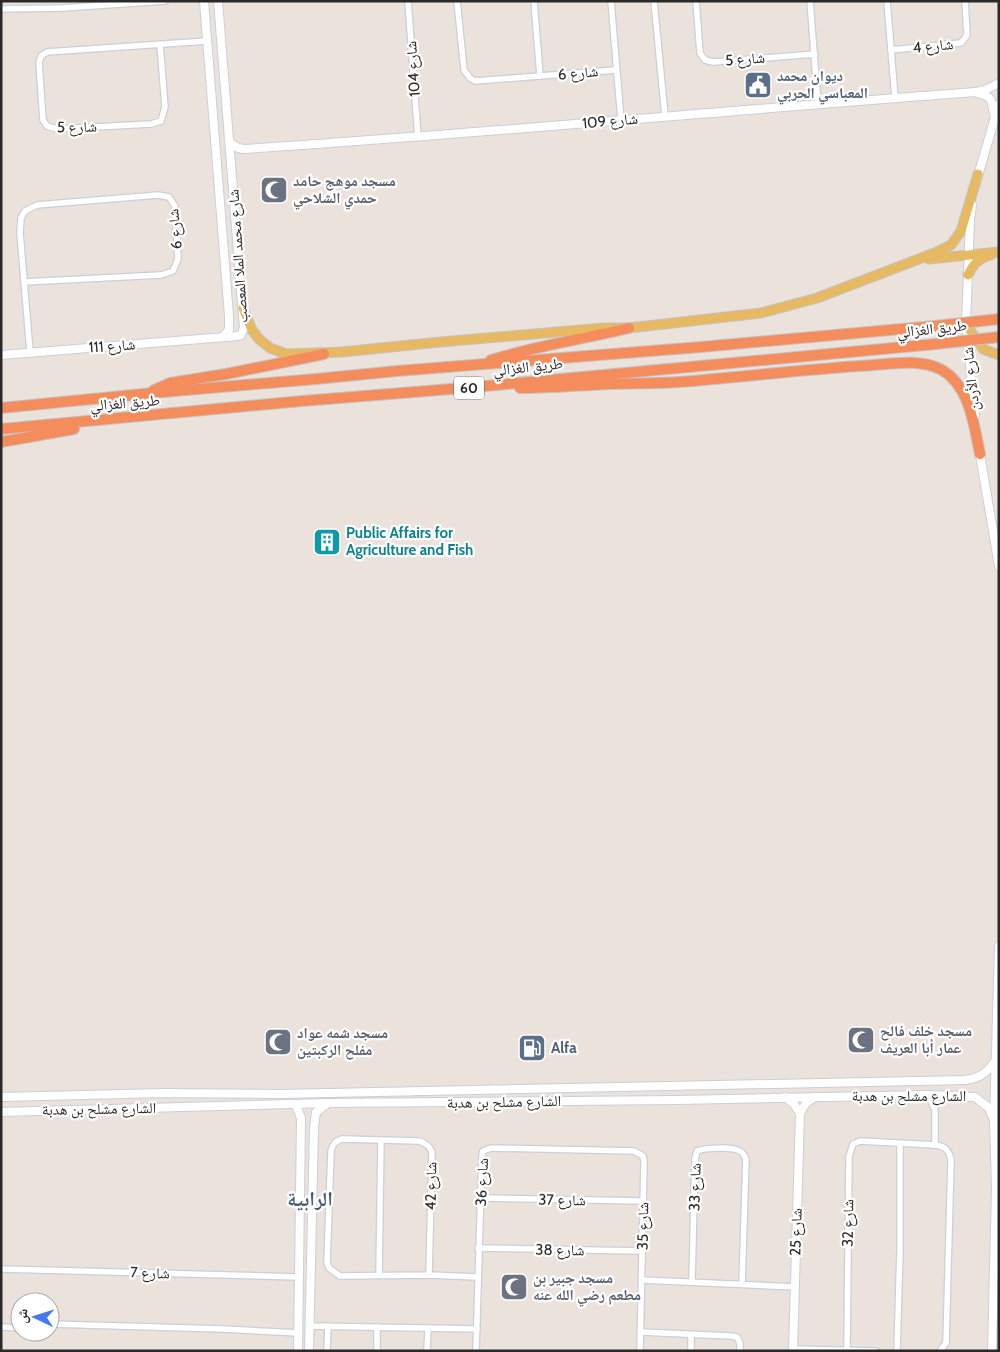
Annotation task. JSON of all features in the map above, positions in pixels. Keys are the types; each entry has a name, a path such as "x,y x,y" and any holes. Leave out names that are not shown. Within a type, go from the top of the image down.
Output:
{"highway":[{"name":"طريق الغزالي","path":"1,408 474,365 700,348 999,319"},
{"path":"474,365 513,353 582,340 629,328"},
{"name":"طريق الغزالي","path":"1,429 464,388 999,337"},
{"path":"144,394 170,383 324,354"},
{"path":"464,388 544,388 679,382 809,369 896,363 921,364 943,371 951,376 959,386 969,410 980,454"},
{"path":"1,400 65,403"},
{"path":"1,442 124,419"},
{"path":"1,446 33,437"}],"main road":[{"path":"243,308 252,330 270,348 286,354 324,354 603,328 629,328 738,317 767,312 816,298 944,249 956,239 961,231 978,174"},
{"path":"917,260 968,254 999,253"},
{"path":"968,275 973,265 979,260 999,253"},
{"path":"966,324 983,349 999,355"}],"street":[{"path":"1,9 62,8 165,1"},
{"name":"شارع محمد الملا المعصب","path":"204,1 229,326 223,336"},
{"name":"شارع محمد الملا المعصب","path":"218,1 244,328 243,332 238,336 223,336"},
{"name":"شارع 104","path":"408,1 418,138"},
{"name":"شارع 6","path":"457,1 464,70 470,78 482,81 616,70"},
{"name":"شارع 6","path":"534,1 540,76"},
{"name":"شارع 6","path":"611,1 621,120"},
{"path":"654,1 664,116"},
{"name":"شارع 5","path":"696,1 700,52 705,60 713,62 815,54"},
{"path":"810,1 818,105"},
{"name":"شارع 4","path":"887,1 895,98"},
{"name":"شارع 4","path":"891,50 961,43 967,35 965,1"},
{"name":"شارع 5","path":"160,44 165,108 161,121 151,124 57,129 47,126 43,120 40,63 41,56 47,52 160,44 207,41"},
{"name":"شارع 109","path":"230,143 244,149 418,138 664,116 976,92 999,83"},
{"path":"976,92 986,94 992,101 995,118"},
{"name":"شارع الأردن","path":"999,104 978,174 970,220 966,324 967,350 980,454 999,566"},
{"path":"231,159 244,149"},
{"name":"شارع 6","path":"24,282 161,275 173,271 178,259 175,206 169,197 158,195 30,207 24,211 21,218 24,282 30,352"},
{"path":"226,279 241,278"},
{"name":"شارع 111","path":"1,355 223,336"},
{"path":"992,1351 996,1188 994,1120 999,946"},
{"name":"الشارع مشلح بن هدبة","path":"1,1097 965,1080 976,1079 982,1076 996,1060"},
{"path":"965,1080 969,1081 973,1087 972,1091 966,1095"},
{"path":"678,1086 673,1088 672,1093 673,1098 678,1100"},
{"path":"226,1106 232,1099 228,1093"},
{"path":"249,1093 246,1099 250,1106"},
{"path":"928,1095 935,1110 935,1145 946,1148 951,1160 946,1343 940,1351"},
{"name":"الشارع مشلح بن هدبة","path":"3,1113 328,1103 966,1095 975,1097 985,1104 994,1120"},
{"path":"785,1097 794,1104 800,1113 806,1103 815,1097"},
{"path":"309,1351 314,1127 316,1112 328,1103"},
{"path":"296,1105 302,1118 298,1351"},
{"name":"شارع 25","path":"794,1350 800,1113"},
{"name":"شارع 42","path":"429,1275 432,1152 429,1146 425,1142 420,1141 342,1139 333,1144 331,1151 327,1262 329,1268 340,1276 429,1275 478,1277"},
{"path":"378,1275 382,1140"},
{"name":"شارع 32","path":"847,1350 849,1156 853,1144 860,1141 935,1145"},
{"path":"897,1351 900,1248 900,1144"},
{"name":"شارع 33","path":"692,1282 695,1160 697,1151 704,1148 736,1149 742,1152 746,1159 742,1284"},
{"name":"شارع 36","path":"476,1351 482,1155 486,1149 634,1151 643,1156 644,1162"},
{"name":"شارع 35","path":"640,1351 644,1162"},
{"name":"شارع 37","path":"481,1198 644,1201"},
{"path":"300,1223 302,1219 306,1218 312,1223"},
{"name":"شارع 38","path":"478,1248 642,1252"},
{"name":"شارع 7","path":"1,1269 300,1277"},
{"path":"642,1280 795,1287"},
{"path":"60,1324 299,1333"},
{"path":"309,1326 477,1330"},
{"path":"327,1351 328,1326"},
{"path":"377,1327 377,1351"},
{"path":"427,1351 428,1328"},
{"path":"641,1332 737,1337 740,1342 740,1351"},
{"path":"691,1335 691,1351"},
{"path":"794,1350 876,1351"}],"place":[{"name":"ديوان محمد المعباسي الحربي","path":"758,85"},
{"name":"مسجد موهج حامد حمدي الشلاحي","path":"274,190"},
{"name":"Public Affairs for Agriculture and Fish","path":"327,542"},
{"name":"مسجد خلف فالح عمار أبا العريف","path":"861,1040"},
{"name":"مسجد شمه عواد مفلح الركبتين","path":"278,1042"},
{"name":"Alfa","path":"532,1048"},
{"name":"مسجد جبير بن مطعم رضي الله عنه","path":"514,1287"}],"district":[{"name":"الرابية","path":"310,1199"}]}
